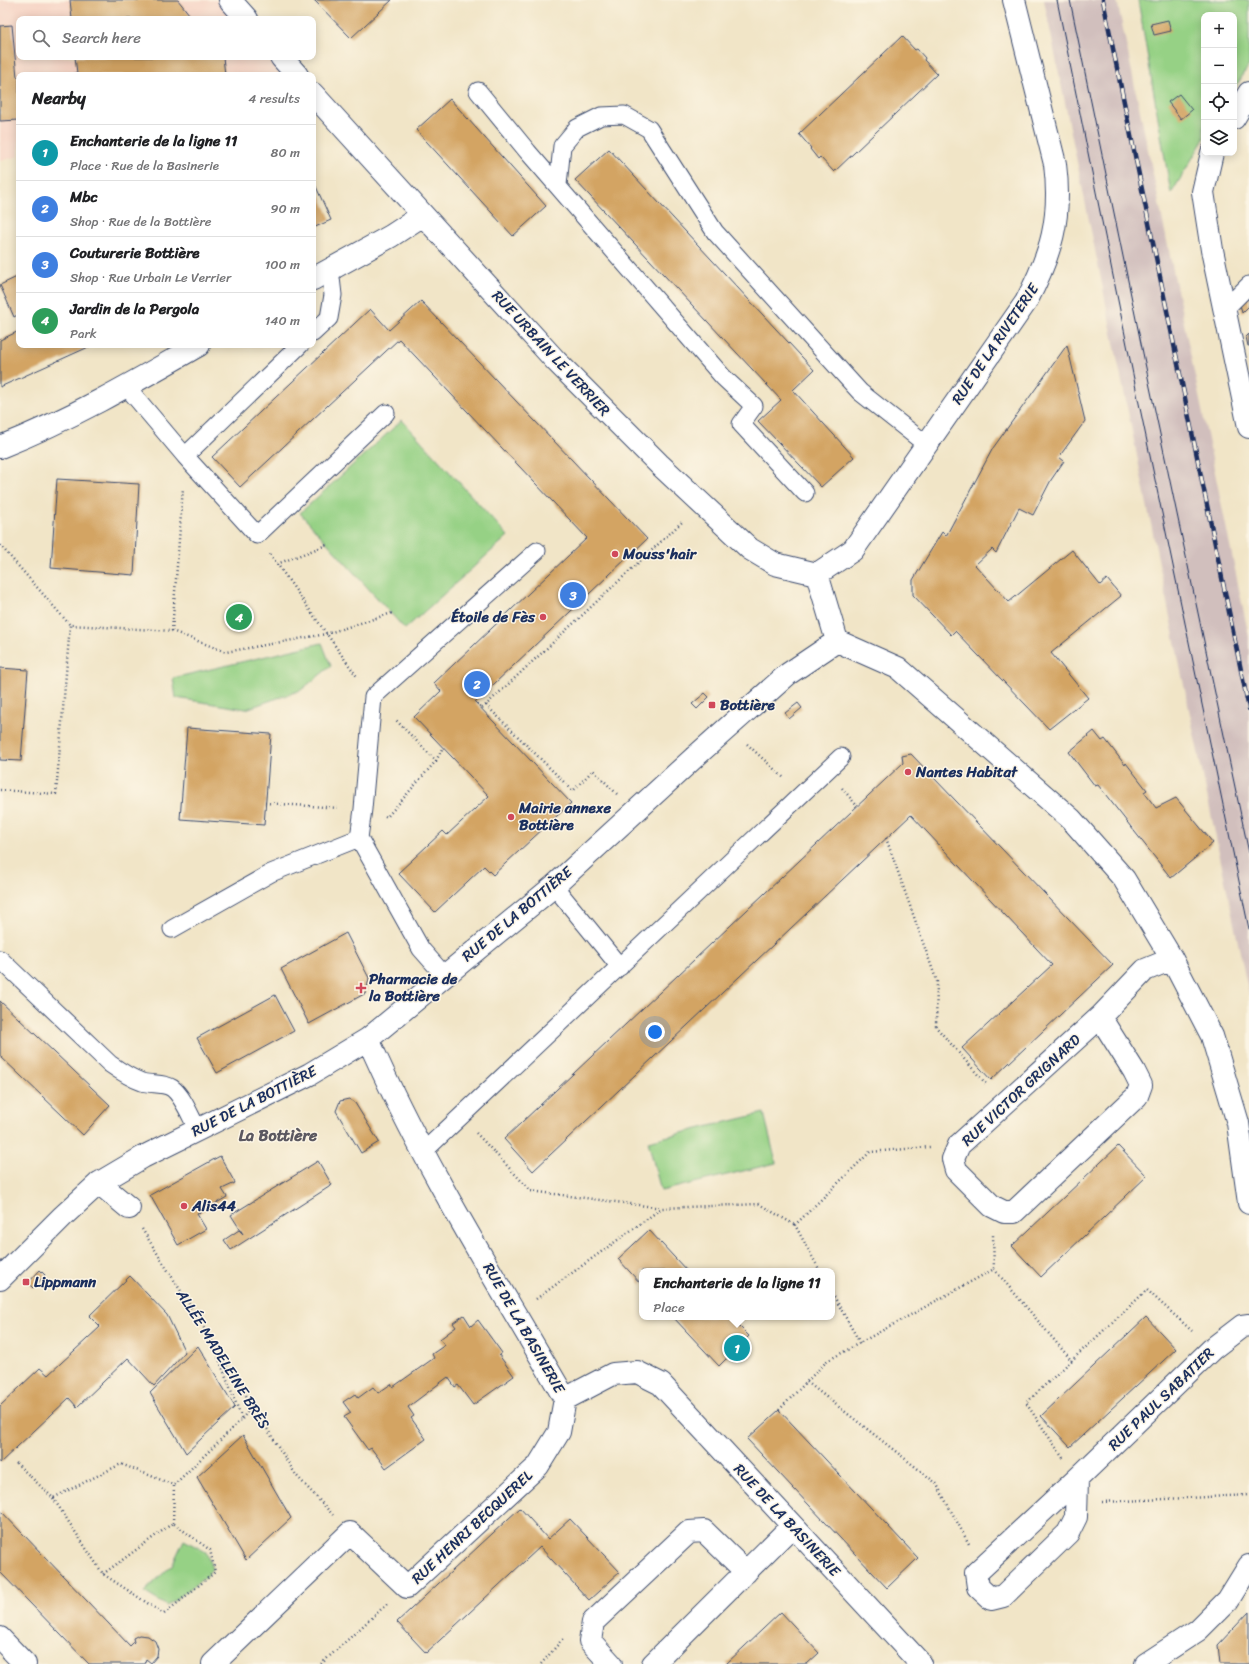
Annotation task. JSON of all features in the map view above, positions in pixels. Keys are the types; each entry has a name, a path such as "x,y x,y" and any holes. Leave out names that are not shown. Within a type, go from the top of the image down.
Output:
{"street":[{"path":"230,0 244,16"},
{"name":"RUE DE LA RIVETERIE","path":"817,574 853,550 1026,302 1047,258 1053,237 1057,212 1057,179 1055,164 1014,0"},
{"path":"283,60 293,72"},
{"path":"1237,113 1249,93"},
{"name":"RUE URBAIN LE VERRIER","path":"316,97 556,361 701,504 750,549 775,564 817,574"},
{"path":"1211,156 1203,192 1212,250 1224,310 1242,370 1249,427"},
{"path":"322,274 401,230 423,215"},
{"path":"0,447 39,432 92,406 194,348"},
{"path":"817,574 837,641 898,668 1071,819 1124,879 1172,960 1212,1036 1238,1123 1249,1203"},
{"name":"RUE DE LA BOTTIÈRE","path":"0,1279 63,1216 99,1184 143,1157 310,1074 368,1039 554,886 788,674 837,641"},
{"name":"RUE VICTOR GRIGNARD","path":"1100,1017 1134,1071 1141,1085 1137,1096 1014,1212 1004,1212 992,1206 956,1170 953,1159 959,1145 1100,1017 1145,970 1172,960"},
{"name":"RUE DE LA BASINERIE","path":"368,1039 422,1153 565,1399 613,1374 637,1372 662,1384 921,1664"},
{"path":"99,1184 129,1208"},
{"name":"RUE PAUL SABATIER","path":"981,1568 1077,1480 1212,1349 1242,1326 1249,1325"},
{"name":"RUE HENRI BECQUEREL","path":"350,1533 407,1587 538,1466 559,1432 565,1399"},
{"path":"981,1568 976,1573 978,1587 991,1598 1003,1596 1068,1533 1076,1517 1077,1480"},
{"path":"653,1664 792,1526"},
{"path":"611,1664 590,1641 593,1622 688,1532 704,1531 746,1572"},
{"path":"213,1664 350,1533"},
{"path":"1146,1664 1198,1630 1228,1600 1249,1566"},
{"path":"0,1638 25,1664"}],"lane":[{"path":"478,91 528,152 723,377 754,406 741,424 805,493"},
{"path":"558,186 562,146 577,128 601,116 624,115 649,129 715,232 860,392 927,445"},
{"path":"316,330 330,318 333,295 322,274"},
{"path":"1224,310 1249,285"},
{"path":"185,456 297,348"},
{"path":"126,386 185,456 257,535 386,413"},
{"path":"444,975 421,948 359,838 373,698 537,551"},
{"path":"422,1153 841,757"},
{"path":"172,929 271,872 359,838"},
{"path":"554,886 620,966"},
{"path":"0,959 110,1064 128,1076 143,1082 159,1083 172,1088 182,1101 198,1130"}],"path":[{"path":"172,631 185,456"},
{"path":"482,708 701,504"},
{"path":"257,535 373,698 436,761"},
{"path":"277,564 329,544"},
{"path":"0,545 70,625 172,631 226,652 326,634 392,613"},
{"path":"0,790 56,794 70,625"},
{"path":"486,705 573,791 593,770 634,812"},
{"path":"265,803 363,809 387,817 436,761 443,747"},
{"path":"770,765 788,782"},
{"path":"886,838 937,982 936,1027 1003,1104"},
{"path":"461,1117 531,1191 662,1208 759,1204 795,1225 818,1268"},
{"path":"795,1225 870,1152 959,1145"},
{"path":"992,1206 994,1269 1072,1361"},
{"name":"ALLÉE MADELEINE BRÈS","path":"129,1208 296,1475 350,1533"},
{"path":"516,1313 662,1208"},
{"path":"779,1410 827,1361 994,1269"},
{"path":"1077,1480 1026,1403 1147,1290 1212,1349"},
{"path":"835,1298 860,1343"},
{"path":"213,1343 242,1419"},
{"path":"807,1382 936,1483 981,1568"},
{"path":"174,1524 174,1485 242,1419 252,1406"},
{"path":"16,1463 53,1498 103,1574 164,1614 215,1572 210,1550 174,1524"},
{"path":"53,1498 121,1464 174,1485"},
{"path":"1076,1503 1249,1496"},
{"path":"103,1574 174,1524"},
{"path":"321,1664 407,1587"}],"shaded area":[{"path":"0,0 235,0 248,16 16,16 16,60 284,60 294,72 16,72 16,157 0,161"},
{"path":"1044,0 1117,0 1249,637 1249,995 1181,671"}],"green space":[{"path":"1138,0 1249,0 1249,65 1237,85 1237,12 1201,12 1201,144 1171,194"},
{"path":"402,420 508,536 405,629 300,513"},
{"path":"322,643 331,666 301,690 246,709 176,698 173,678"},
{"path":"764,1113 776,1163 661,1191 648,1141"},
{"path":"184,1540 206,1552 212,1569 204,1578 167,1606 144,1592 172,1565"}],"building":[{"path":"70,0 178,0 191,16 72,16"},
{"path":"314,0 392,0 351,38"},
{"path":"1168,20 1171,31 1154,35 1151,24"},
{"path":"12,25 17,72 16,120 0,121 0,26"},
{"path":"902,36 915,50 917,49 925,58 924,60 937,74 834,172 820,157 818,159 799,134"},
{"path":"75,60 223,60 225,72 77,72"},
{"path":"1179,94 1192,110 1181,119 1168,102"},
{"path":"450,99 546,206 513,236 416,130"},
{"path":"609,149 814,370 793,390 854,457 821,487 758,421 781,400 575,180"},
{"path":"316,187 331,220 316,227"},
{"path":"16,277 16,316 14,317 0,285"},
{"path":"1249,296 1249,306 1242,313 1240,304"},
{"path":"421,301 647,539 475,702 571,803 493,875 484,866 435,912 398,873 443,831 447,835 489,796 414,717 441,691 434,683 587,538 399,339 240,487 212,457 370,309 389,330"},
{"path":"16,332 16,348 86,348 0,387 0,340"},
{"path":"1249,334 1249,346 1248,346 1246,337"},
{"path":"1067,345 1085,421 1059,457 1064,461 1051,480 1033,515 1019,508 996,553 992,549 975,565 1009,602 1072,550 1100,585 1107,579 1121,596 1051,653 1088,698 1049,729 955,631 951,635 913,595 913,580 942,532 946,536 993,448"},
{"path":"57,479 139,484 134,575 51,568"},
{"path":"0,668 28,670 21,761 0,760"},
{"path":"705,693 709,697 697,709 692,704"},
{"path":"798,703 802,708 789,719 785,713"},
{"path":"187,728 271,734 264,825 180,819"},
{"path":"1094,731 1102,741 1105,739 1125,765 1126,763 1147,790 1144,792 1156,808 1176,798 1213,843 1171,878 1098,785 1095,786 1069,752"},
{"path":"911,754 1113,965 991,1080 962,1048 1052,965 911,815 533,1171 504,1139 903,763 902,756"},
{"path":"346,933 369,978 366,993 309,1024 281,969"},
{"path":"275,995 294,1031 217,1073 197,1038"},
{"path":"0,1001 110,1105 83,1135 0,1056"},
{"path":"349,1099 355,1103 379,1142 361,1153 336,1111 340,1101"},
{"path":"1118,1146 1147,1176 1041,1277 1012,1246"},
{"name":"Alis44","path":"220,1156 235,1183 222,1189 227,1197 197,1214 206,1229 178,1245 150,1195"},
{"path":"318,1161 332,1185 231,1250 224,1240 239,1230 243,1234 231,1215"},
{"path":"649,1230 684,1268 639,1268 639,1282 618,1259"},
{"path":"40,1270 45,1275 33,1288 28,1283"},
{"path":"130,1276 167,1315 185,1352 154,1386 128,1358 77,1407 69,1398 0,1463 0,1406 40,1368 48,1375 100,1327 89,1316"},
{"path":"464,1315 471,1326 478,1320 502,1353 499,1355 514,1376 473,1405 458,1385 455,1387 448,1377 408,1407 414,1416 411,1418 426,1439 386,1468 371,1448 368,1450 344,1417 351,1413 343,1402 355,1394 358,1398 373,1387 378,1393 391,1384 393,1387 434,1358 432,1354 445,1345 440,1339 456,1327 453,1323"},
{"path":"1146,1317 1176,1349 1070,1447 1041,1416"},
{"path":"676,1320 733,1320 749,1336 719,1366"},
{"path":"198,1346 235,1407 186,1453 150,1393"},
{"path":"779,1410 918,1558 887,1588 747,1439"},
{"path":"243,1435 291,1518 246,1560 197,1477"},
{"path":"520,1508 548,1539 570,1519 620,1572 589,1600 540,1547 426,1653 397,1622"},
{"path":"0,1510 130,1646 134,1642 133,1638 139,1635 148,1636 155,1641 158,1649 157,1656 151,1663 146,1659 144,1664 89,1664 0,1572"},
{"path":"781,1612 819,1653 807,1664 726,1664"},
{"path":"1249,1612 1249,1664 1220,1664 1218,1645"}],"tram line":[{"path":"1057,0 1136,389 1249,929"},
{"path":"1070,0 1249,853"}],"railway":[{"path":"1103,0 1249,709"}],"place":[{"name":"Mouss'hair","path":"615,554"},
{"name":"Couturerie Bottière","path":"573,595"},
{"name":"Jardin de la Pergola","path":"239,617"},
{"name":"Étoile de Fès","path":"543,617"},
{"name":"Mbc","path":"477,684"},
{"name":"Bottière","path":"712,705"},
{"name":"Nantes Habitat","path":"908,772"},
{"name":"Mairie annexe Bottière","path":"511,817"},
{"name":"Pharmacie de la Bottière","path":"361,988"},
{"name":"Alis44","path":"184,1206"},
{"name":"Lippmann","path":"26,1282"},
{"name":"Enchanterie de la ligne 11","path":"737,1348"}],"district":[{"name":"La Bottière","path":"278,1135"}]}
